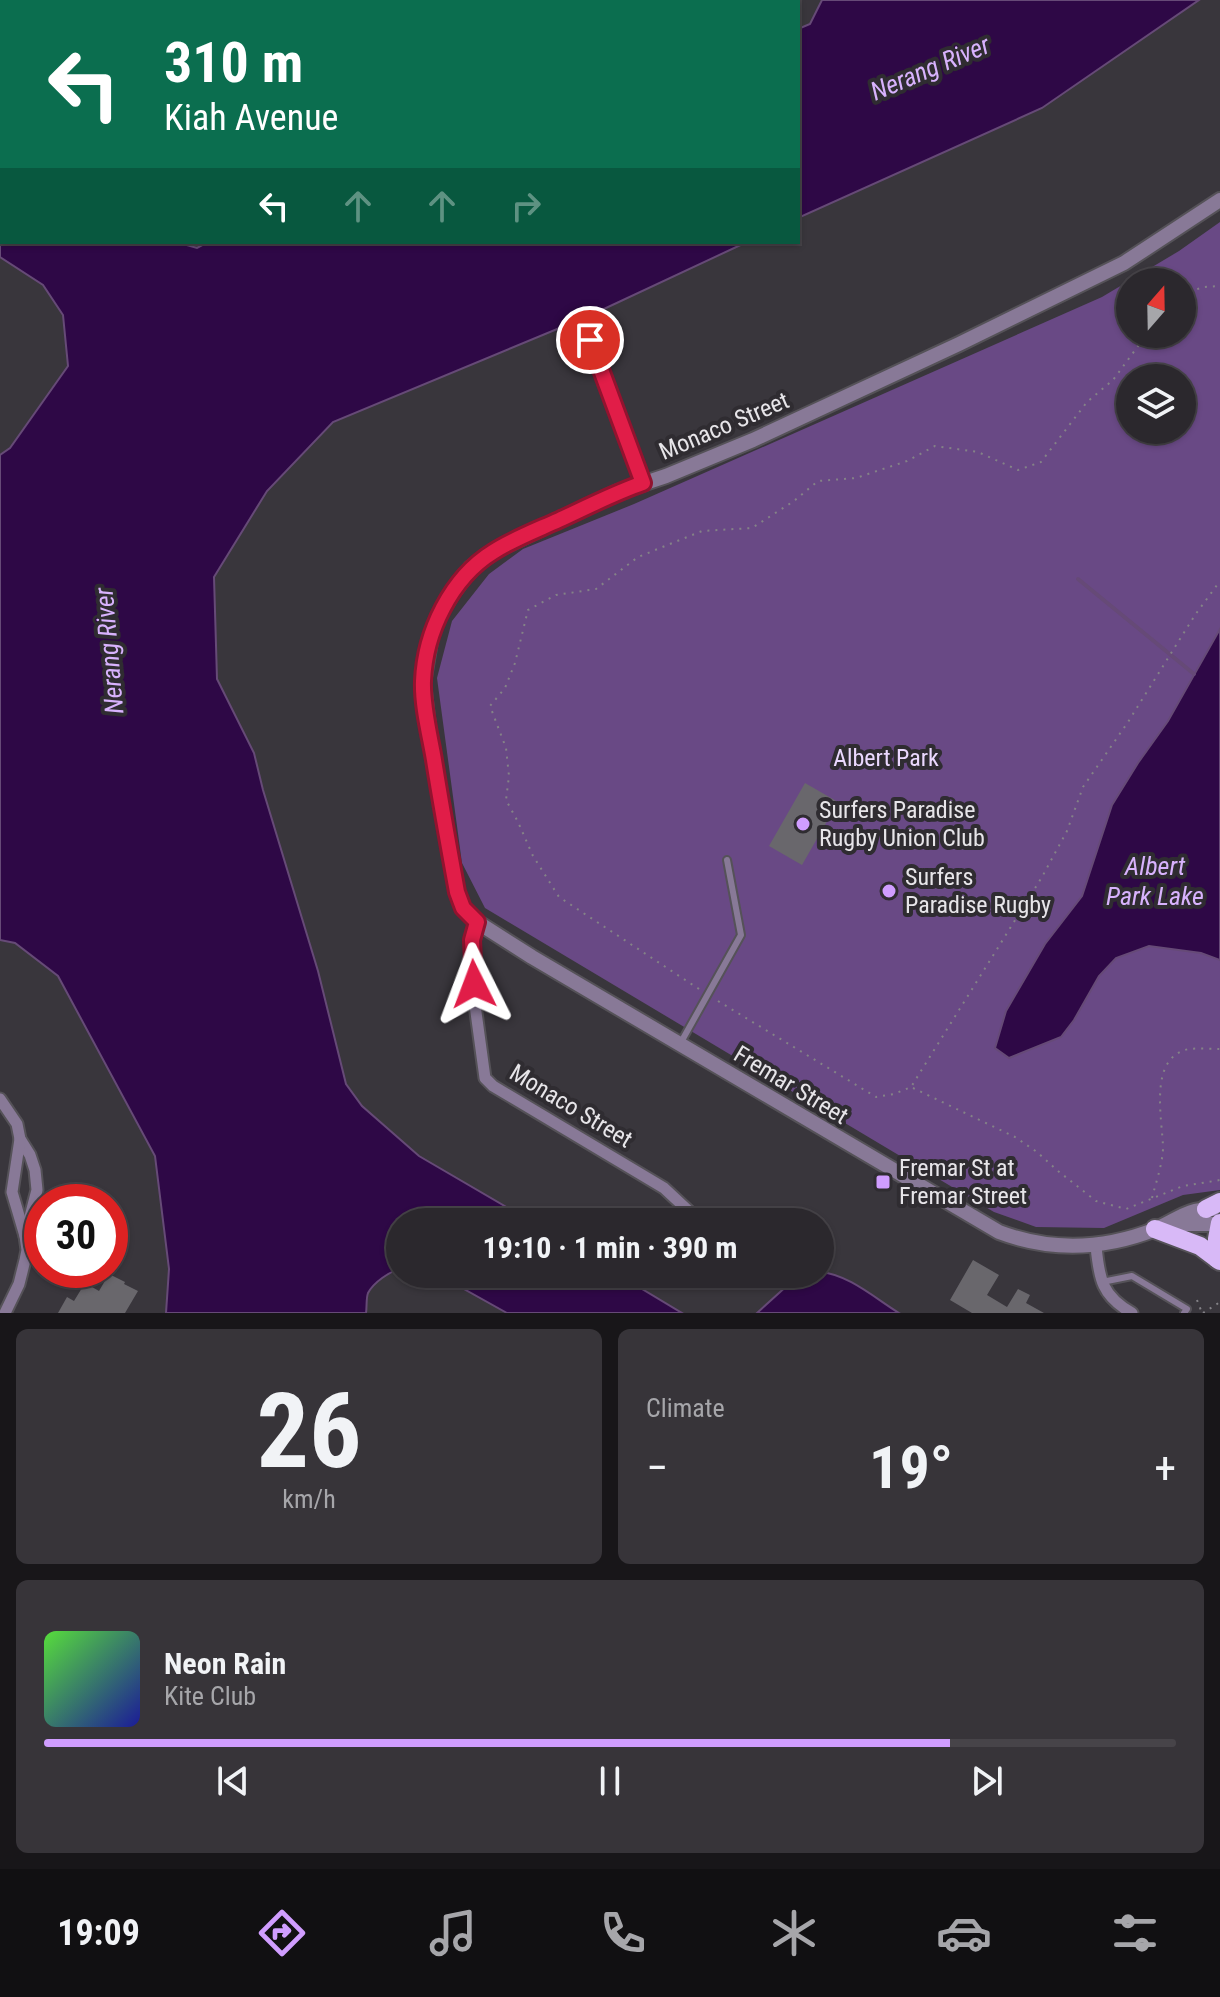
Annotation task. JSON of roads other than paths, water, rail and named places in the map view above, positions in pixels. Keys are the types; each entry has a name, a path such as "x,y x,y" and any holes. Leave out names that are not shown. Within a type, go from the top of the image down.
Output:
{"main road":[{"path":"1219,1260 1217,1239 1220,1224"},
{"path":"1162,1226 1219,1260"}],"street":[{"name":"Monaco Street","path":"685,1208 664,1188 493,1086 485,1078 475,1005 472,940 477,922 463,908 457,892 423,683 431,636 439,615 471,568 494,551 618,492 753,440 959,344 1124,263 1220,200"},
{"path":"590,340 643,483"},
{"name":"Fremar Street","path":"477,922 986,1226 1012,1237 1068,1247 1096,1246 1125,1240 1186,1213 1215,1207"},
{"path":"0,1099 17,1124 20,1139 12,1192 24,1233"},
{"path":"20,1139 30,1155 36,1184"},
{"path":"12,1192 24,1191"},
{"name":"Fremar Street","path":"1162,1226 1220,1224"},
{"path":"1096,1246 1102,1282 1107,1293 1124,1311"},
{"path":"5,1313 24,1265"}],"lane":[{"path":"680,1044 741,935 727,860"},
{"path":"1102,1282 1132,1276 1187,1309 1184,1313"}],"water":[{"name":"Nerang River","path":"822,0 1199,0 1042,108 800,217 800,28 810,24"},
{"name":"Nerang River","path":"0,244 183,244 197,248 204,244 743,244 591,315 333,422 267,491 214,577 217,679 254,753 318,971 346,1084 362,1106 419,1156 508,1208 386,1208 386,1275 367,1295 366,1313 166,1313 169,1269 155,1156 58,976 15,943 0,940 0,455 10,448 68,366 63,315 43,285 0,257"},
{"name":"Albert Park Lake","path":"1220,629 1220,960 1201,953 1149,946 1116,958 1099,976 1061,1037 1009,1058 995,1048 1006,1011 1045,944 1082,896 1112,805 1168,721"},
{"path":"834,1275 851,1282 899,1313 757,1313 785,1288 834,1288"},
{"path":"462,1288 640,1288 682,1313 507,1313"}],"waterway":[{"path":"1078,579 1194,674"}],"place":[{"name":"Surfers Paradise Rugby Union Club","path":"803,824"},
{"name":"Surfers Paradise Rugby","path":"889,891"},
{"name":"Fremar St at Fremar Street","path":"883,1182"}],"park label":[{"name":"Albert Park","path":"886,758"}]}
